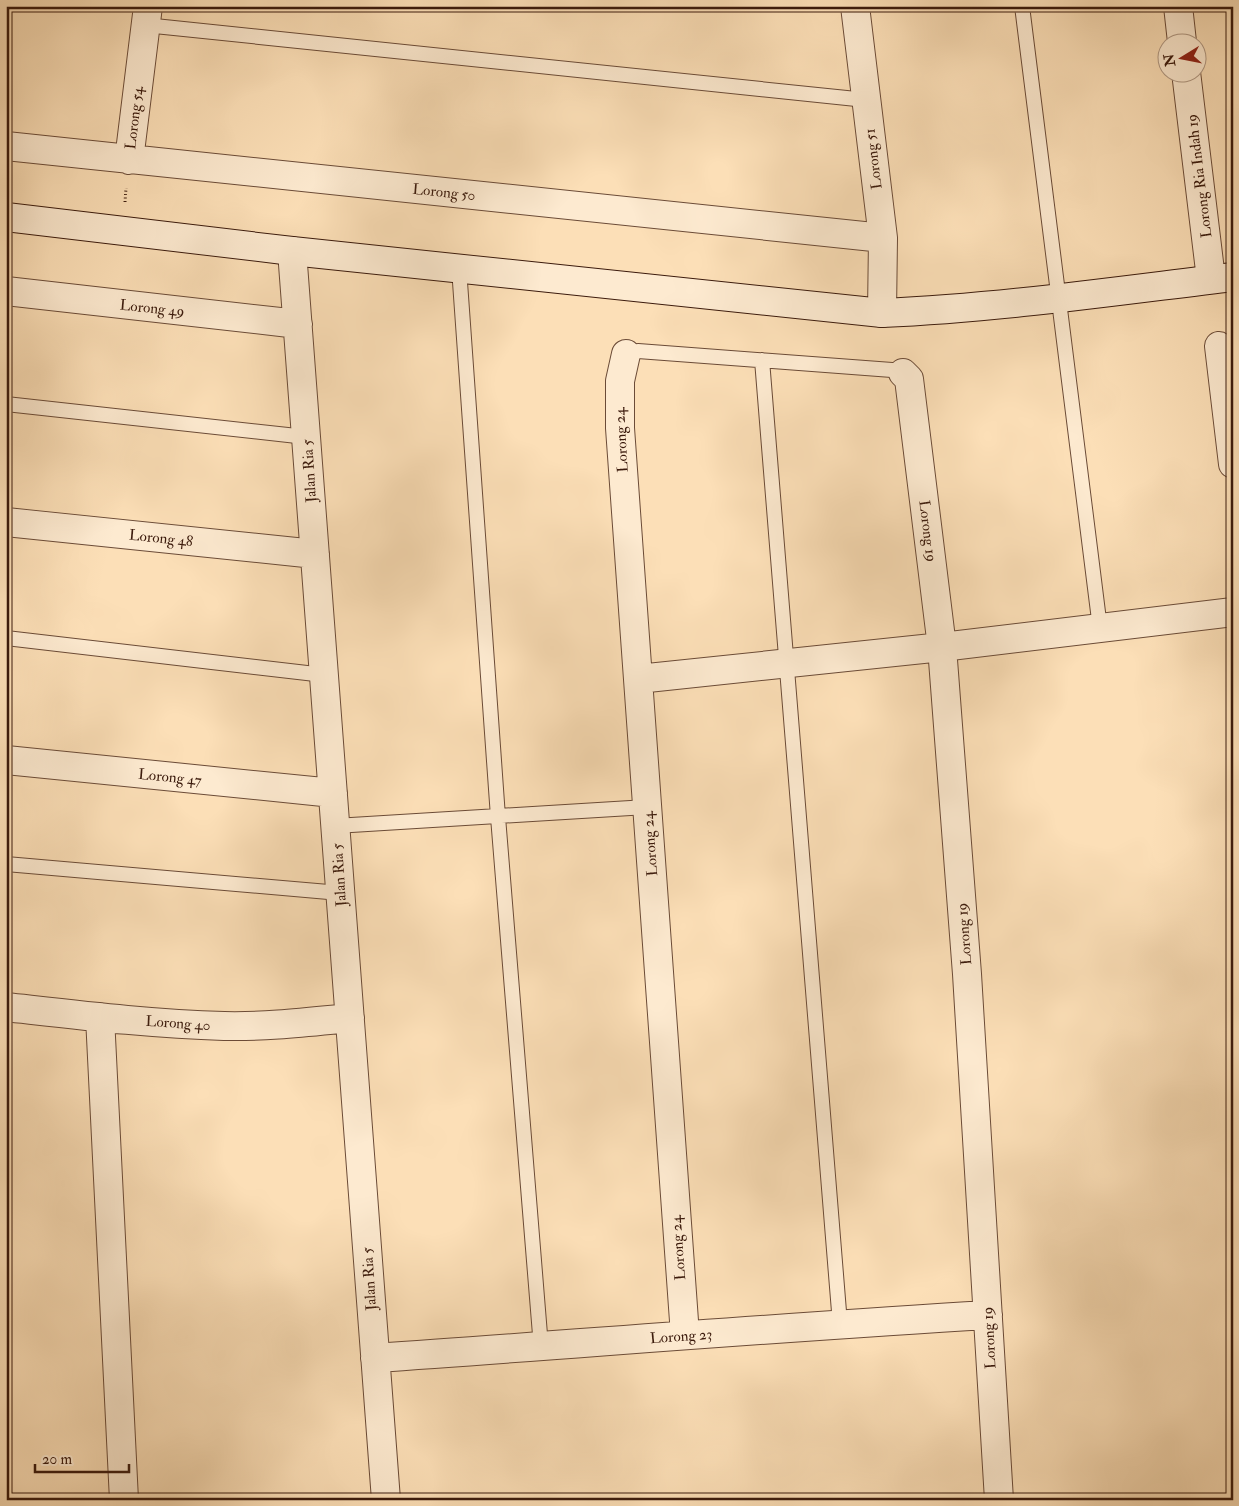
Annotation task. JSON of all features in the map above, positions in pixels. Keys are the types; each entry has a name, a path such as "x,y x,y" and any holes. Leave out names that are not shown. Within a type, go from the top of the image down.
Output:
{"street":[{"name":"Lorong 51","path":"855,6 883,238 882,313"},
{"path":"1178,6 1181,32"},
{"name":"Lorong 54","path":"129,160 147,16"},
{"name":"Lorong Ria Indah 19","path":"1188,82 1222,278"},
{"name":"Lorong 50","path":"6,146 883,238"},
{"path":"6,217 292,251 882,313 939,311 1060,299 1222,278"},
{"name":"Jalan Ria 5","path":"292,251 386,1500"},
{"name":"Lorong 49","path":"6,291 298,324"},
{"path":"1219,346 1233,464"},
{"name":"Lorong 24","path":"626,354 620,381 620,428 685,1335"},
{"name":"Lorong 19","path":"903,373 909,379 942,647 967,974 998,1500"},
{"name":"Lorong 48","path":"6,522 315,554"},
{"path":"638,679 942,647 1233,612"},
{"name":"Lorong 47","path":"6,760 333,793"},
{"name":"Lorong 40","path":"6,1007 100,1017 224,1026 273,1026 350,1018"},
{"path":"100,1017 124,1500"},
{"name":"Lorong 23","path":"375,1358 988,1315"}],"lane":[{"path":"1022,6 1100,628"},
{"path":"147,16 866,100"},
{"path":"459,268 498,817 541,1347"},
{"path":"626,354 638,351 892,370 903,373"},
{"path":"762,360 840,1324"},
{"path":"6,404 306,437"},
{"path":"6,638 324,675"},
{"path":"335,826 647,807"},
{"path":"6,864 340,893"}],"path":[{"name":"Lorong 54","path":"121,230 129,160"}]}
